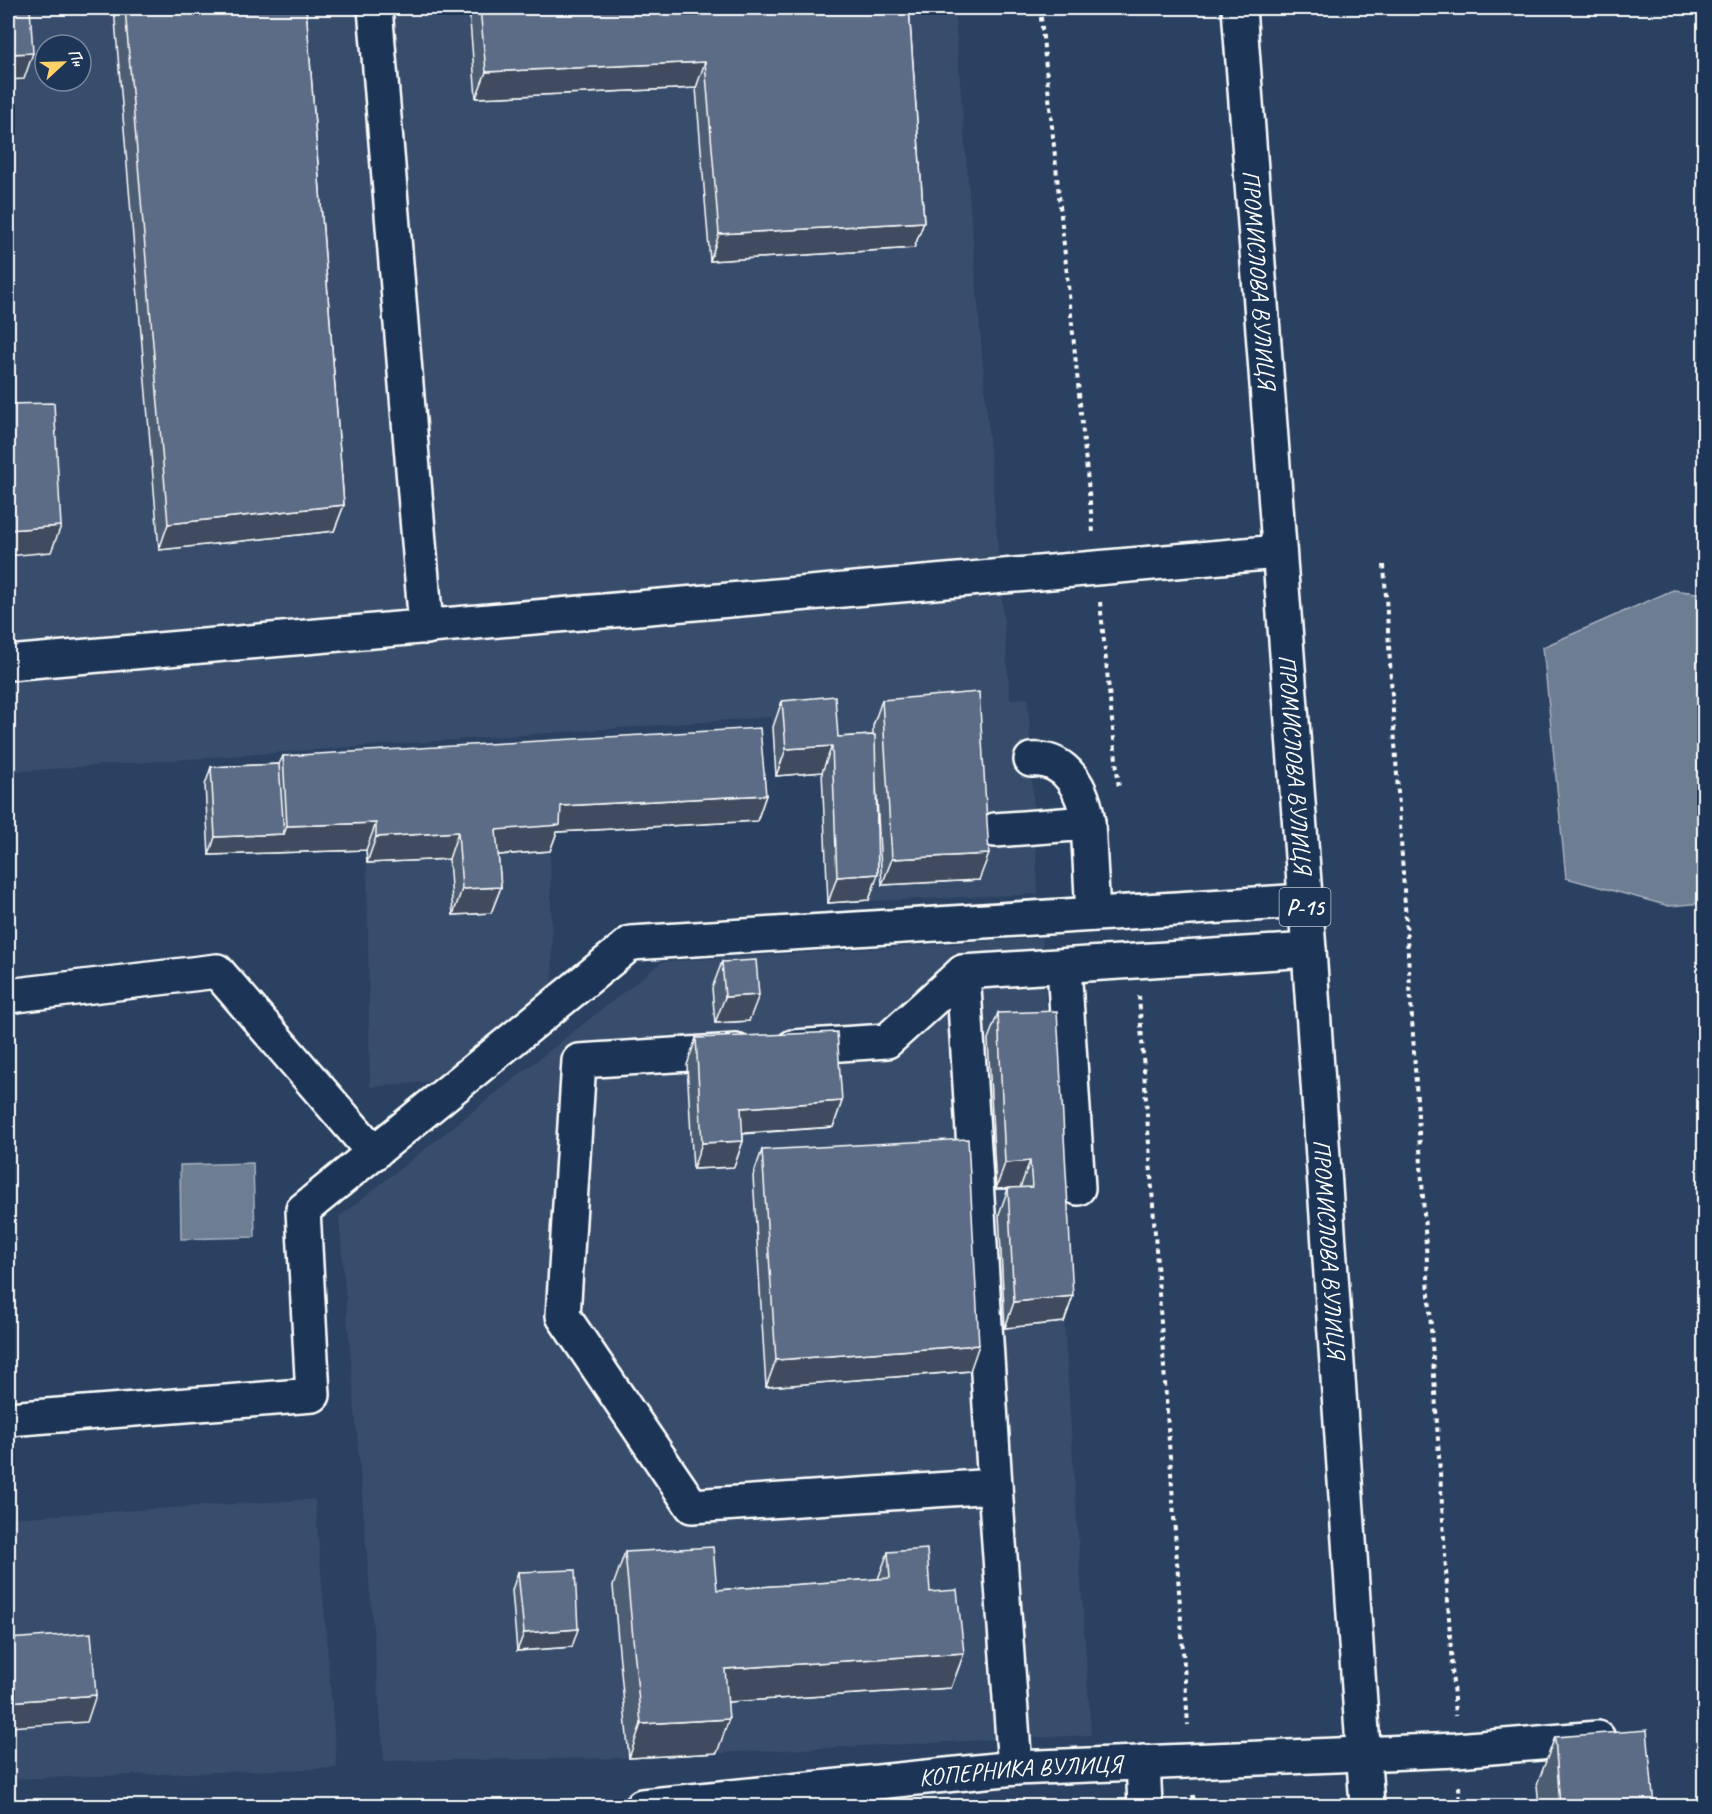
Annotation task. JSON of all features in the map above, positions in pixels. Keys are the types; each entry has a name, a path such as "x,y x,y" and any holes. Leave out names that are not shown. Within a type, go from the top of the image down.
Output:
{"main road":[{"path":"375,8 426,627"},
{"name":"ПРОМИСЛОВА ВУЛИЦЯ","path":"1239,8 1309,950 1366,1806"},
{"path":"8,663 1279,552"},
{"path":"1030,760 1045,759 1070,775 1086,803 1093,914"},
{"path":"995,830 1088,823"},
{"path":"8,1419 313,1395 303,1210 632,943 1304,901"},
{"path":"994,1486 692,1506 563,1316 579,1061 887,1041 963,972 1309,950"},
{"path":"1064,966 1077,1188"},
{"path":"8,996 217,971 374,1153"},
{"path":"963,972 994,1486 1015,1768"},
{"name":"КОПЕРНИКА ВУЛИЦЯ","path":"642,1806 1015,1768 1457,1750 1633,1735"},
{"path":"1143,1762 1145,1806"}],"path":[{"path":"1384,565 1460,1806"}],"shaded area":[{"path":"8,8 954,8 1010,699 1028,698 1038,894 828,903 822,772 776,776 771,717 8,772"},
{"path":"1673,590 1704,594 1704,903 1669,906 1566,878 1543,647"},
{"path":"550,851 553,995 445,1080 370,1087 367,863"},
{"path":"1042,938 1055,1185 1091,1735 717,1753 701,1582 629,1758 384,1761 339,1217 662,962"},
{"path":"253,1163 255,1237 181,1239 180,1165"},
{"path":"315,1499 337,1768 8,1779 8,1518"}],"building":[{"path":"8,8 30,8 33,53 8,54"},
{"path":"125,8 306,8 344,505 168,524"},
{"path":"480,8 909,8 924,222 719,234 705,62 486,72"},
{"path":"54,403 61,526 8,530 8,404"},
{"path":"979,692 989,854 892,859 882,700"},
{"path":"835,696 838,737 875,735 878,874 837,877 832,746 786,749 782,701"},
{"path":"760,728 766,795 561,806 560,825 496,830 501,887 462,889 458,832 376,837 376,823 287,826 283,756"},
{"path":"279,764 284,834 215,837 211,767"},
{"path":"756,960 759,995 725,997 722,962"},
{"path":"1057,1011 1073,1296 1014,1302 1008,1188 1032,1187 1030,1161 1005,1163 998,1013"},
{"path":"837,1032 842,1101 741,1108 743,1141 702,1143 696,1038"},
{"path":"968,1139 979,1345 776,1360 762,1150"},
{"path":"713,1547 717,1590 890,1578 888,1552 927,1549 930,1592 957,1590 964,1653 725,1669 729,1719 641,1724 625,1552"},
{"path":"575,1570 578,1629 524,1633 518,1572"},
{"path":"91,1633 96,1695 8,1702 8,1639"},
{"path":"1647,1730 1654,1806 1560,1806 1555,1737"}]}
